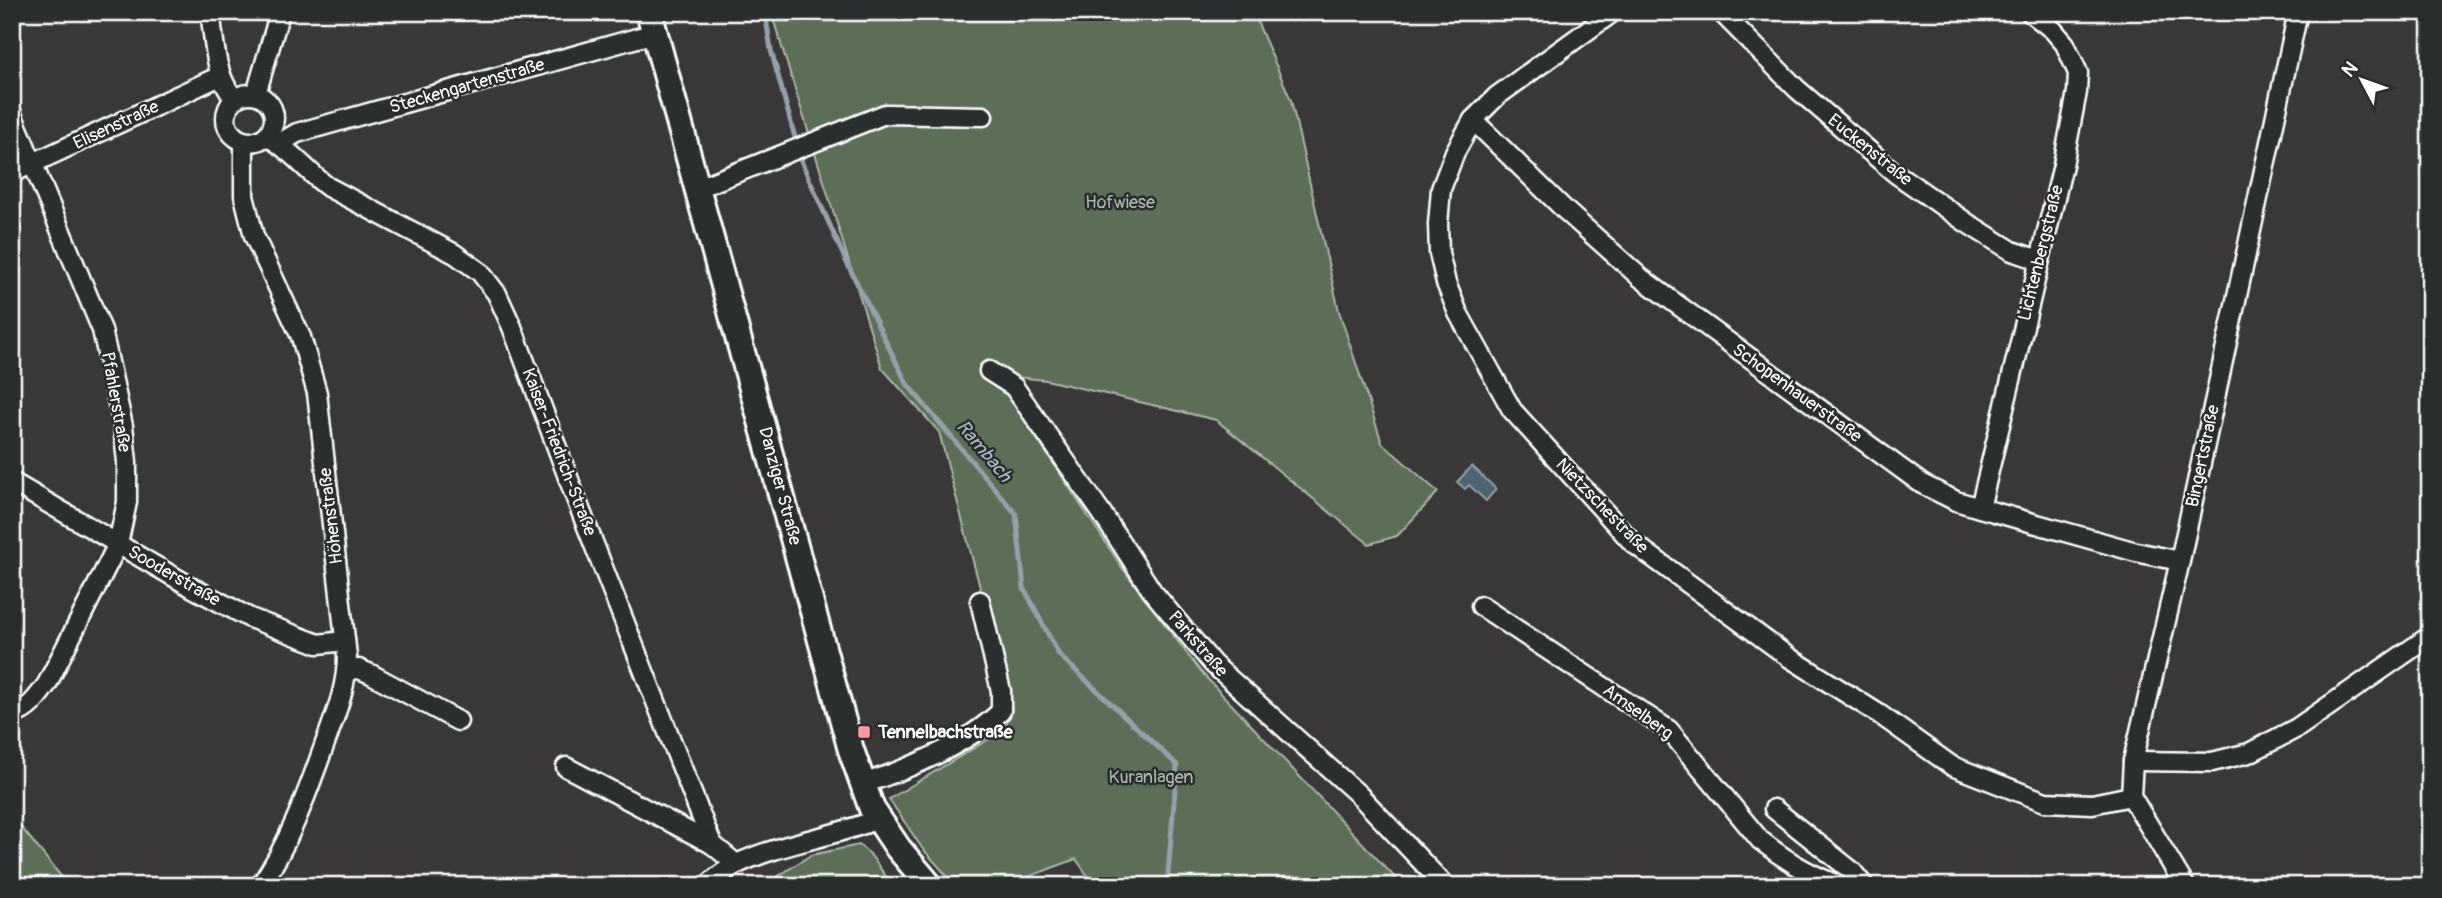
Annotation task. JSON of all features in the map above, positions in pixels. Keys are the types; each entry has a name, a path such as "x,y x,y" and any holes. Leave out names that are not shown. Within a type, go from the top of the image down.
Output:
{"main road":[{"name":"Danziger Straße","path":"652,23 851,750 862,784 878,819 929,886"}],"street":[{"path":"210,12 220,76 235,99"},
{"path":"256,94 280,12"},
{"name":"Nietzschestraße","path":"1613,12 1497,96 1473,120 1455,152 1441,189 1439,253 1446,283 1458,313 1512,410 1633,543 1790,658 1879,714 1952,766 2045,802 2092,804 2131,796"},
{"name":"Euckenstraße","path":"1721,12 1797,89 1895,173 2012,251 2039,260"},
{"name":"Lichtenbergstraße","path":"1980,508 2063,165 2077,92 2078,73 2064,44 2053,30 2031,12"},
{"name":"Bingertstraße","path":"2131,796 2133,761 2180,561 2298,12"},
{"name":"Steckengartenstraße","path":"273,139 652,23"},
{"name":"Elisenstraße","path":"12,173 220,76"},
{"path":"256,94 271,106 274,118 273,139 244,142 236,138 230,130 228,112 235,99 256,94"},
{"name":"Pfahlerstraße","path":"12,114 102,330 123,426 127,462 127,502 118,544 47,684 24,711 12,715"},
{"path":"698,188 885,114 983,116"},
{"name":"Schopenhauerstraße","path":"1473,120 1566,211 1641,278 1923,484 1956,501 2136,552 2180,561"},
{"name":"Kaiser-Friedrich-Straße","path":"273,139 328,187 455,254 480,272 497,294 712,844 736,864"},
{"name":"Höhenstraße","path":"244,142 243,187 254,236 298,329 315,383 347,670 342,698 290,833 260,886"},
{"name":"Parkstraße","path":"989,372 1014,387 1094,501 1152,591 1213,664 1358,794 1445,886"},
{"name":"Sooderstraße","path":"12,482 193,588 250,618 318,645 345,642"},
{"path":"862,784 901,772 986,726 1001,711 1001,691 980,601"},
{"name":"Amselberg","path":"1481,607 1669,730 1760,840 1806,872 1842,886"},
{"path":"2133,761 2212,762 2249,753 2297,729 2430,636"},
{"path":"347,670 359,669 371,674 458,721"},
{"path":"566,767 712,844"},
{"path":"2131,796 2185,886"},
{"path":"1774,809 1852,871 1864,886"},
{"path":"706,886 736,864 878,819"}],"green space":[{"name":"Hofwiese","path":"771,12 1253,12 1291,100 1339,311 1382,443 1438,492 1397,536 1369,544 1216,420 1046,380 1016,377 1008,395 1123,569 1201,672 1403,886 1095,886 1076,859 1004,886 956,886 922,848 889,799 1004,730 1012,709 939,432 882,368"},
{"path":"12,816 69,886 12,886"},
{"path":"859,845 870,854 889,881 887,886 763,886 811,855"}],"water":[{"path":"1472,466 1496,489 1486,501 1469,485 1465,489 1457,482"}],"waterway":[{"name":"Rambach","path":"765,12 771,50 802,163 845,259 907,384 1016,514 1024,588 1059,655 1177,765 1167,886"}],"place":[{"name":"Tennelbachstraße","path":"864,732"}],"park label":[{"name":"Kuranlagen","path":"1151,777"}]}
